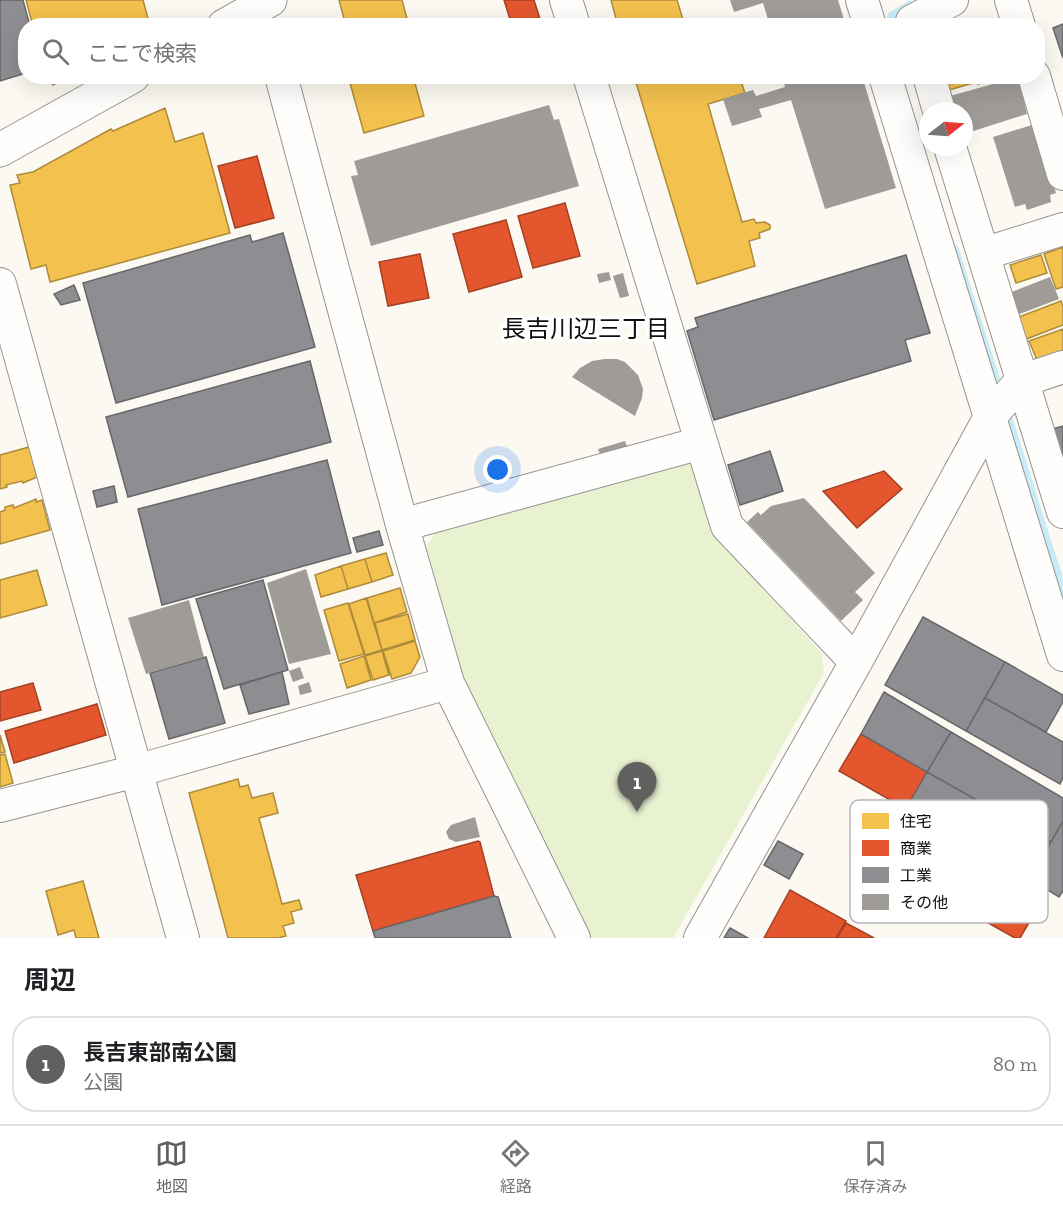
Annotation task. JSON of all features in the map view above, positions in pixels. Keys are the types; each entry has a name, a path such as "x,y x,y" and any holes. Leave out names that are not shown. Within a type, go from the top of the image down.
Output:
{"street":[{"path":"566,0 571,18"},
{"path":"918,18 952,0"},
{"path":"1011,0 1017,18"},
{"path":"245,18 266,10"},
{"path":"0,150 119,84"},
{"path":"283,84 402,525 448,682 574,938"},
{"path":"591,84 728,526 856,662"},
{"path":"887,84 1063,655"},
{"path":"931,84 936,102"},
{"path":"1036,84 1063,174"},
{"path":"953,156 1063,512"},
{"path":"983,254 1063,229"},
{"path":"0,284 183,938"},
{"path":"700,938 856,662 990,417 1021,381 1063,367"},
{"path":"402,525 701,443"},
{"path":"0,806 136,771 448,682"}],"green space":[{"path":"694,462 715,533 822,654 824,673 673,938 591,938 466,685 426,547 436,532"}],"building: 住宅":[{"path":"26,0 143,0 148,18 31,18"},
{"path":"339,0 402,0 407,18 344,18"},
{"path":"611,0 677,0 683,18 616,18"},
{"path":"350,84 415,84 424,116 364,133"},
{"path":"636,84 742,84 745,93 708,104 742,222 754,219 756,223 765,222 770,225 770,229 759,233 760,238 749,241 755,266 697,284"},
{"path":"947,84 970,84 949,90"},
{"path":"165,108 175,142 203,133 230,233 50,282 46,265 31,269 10,185 20,183 17,175 33,172 111,129 113,131"},
{"path":"1063,247 1063,287 1056,289 1044,254"},
{"path":"1041,255 1047,273 1016,283 1010,265"},
{"path":"1061,301 1063,325 1024,340 1016,318"},
{"path":"1063,329 1063,351 1037,360 1029,341"},
{"path":"29,447 37,477 23,483 22,481 6,485 7,487 0,489 0,455"},
{"path":"36,499 36,502 42,500 50,530 0,544 0,512 5,510 5,507 13,505 14,508"},
{"path":"386,553 393,575 372,582 365,559"},
{"path":"365,559 372,582 348,589 341,566"},
{"path":"341,566 348,589 321,597 315,575"},
{"path":"37,570 47,605 0,618 0,580"},
{"path":"400,588 407,612 374,623 367,598"},
{"path":"366,598 382,650 365,655 349,604"},
{"path":"348,603 364,654 339,661 324,610"},
{"path":"408,614 415,640 382,650 375,623"},
{"path":"415,641 420,657 411,673 392,679 383,651"},
{"path":"382,651 389,675 373,680 365,656"},
{"path":"364,656 371,680 347,688 340,664"},
{"path":"0,735 5,752 0,753"},
{"path":"5,754 13,783 0,787 0,755"},
{"path":"238,779 240,787 248,785 252,798 273,793 278,813 259,818 282,904 299,900 302,909 291,912 294,923 283,926 286,936 228,938 189,793"},
{"path":"83,881 99,938 76,938 74,930 58,935 46,891"}],"building: 商業":[{"path":"504,0 534,0 540,18 510,18"},
{"path":"257,156 274,218 235,228 218,166"},
{"path":"565,203 580,256 533,268 518,216"},
{"path":"506,220 522,277 469,292 453,234"},
{"path":"420,254 429,298 388,306 379,262"},
{"path":"884,471 902,489 857,528 823,491"},
{"path":"33,683 41,710 0,721 0,692"},
{"path":"97,704 106,735 14,763 5,731"},
{"path":"861,734 927,772 911,800 890,800 839,771"},
{"path":"478,841 494,896 373,931 356,875"},
{"path":"790,890 846,921 836,938 764,938"},
{"path":"846,923 874,938 837,938"},
{"path":"988,923 1029,923 1020,938 1015,938"}],"building: 工業":[{"path":"0,0 23,0 28,18 18,18 18,75 0,81"},
{"path":"1063,24 1063,58 1053,28"},
{"path":"283,233 315,347 116,403 83,283 250,235 252,242"},
{"path":"906,255 930,333 905,340 911,361 714,420 687,331 698,327 695,318"},
{"path":"74,285 80,300 61,305 54,294"},
{"path":"310,361 331,442 128,497 106,417"},
{"path":"1063,426 1063,475 1049,430"},
{"path":"770,451 783,491 740,505 728,465"},
{"path":"327,460 351,553 162,605 138,509"},
{"path":"114,486 117,502 97,507 93,491"},
{"path":"379,531 383,545 357,552 353,538"},
{"path":"263,580 288,670 224,689 196,599"},
{"path":"923,617 1005,662 966,731 885,685"},
{"path":"206,657 225,723 169,739 150,673"},
{"path":"1005,662 1063,695 1063,702 1046,732 985,698"},
{"path":"282,672 289,704 249,714 240,685"},
{"path":"884,692 951,732 927,772 861,734"},
{"path":"985,698 1063,742 1063,778 1060,784 966,731"},
{"path":"951,732 1063,798 1063,821 1051,842 1048,840 1048,800 977,800 927,772"},
{"path":"927,772 977,800 911,800"},
{"path":"1063,821 1063,891 1059,897 1048,890 1048,847"},
{"path":"778,841 803,854 789,879 764,865"},
{"path":"494,896 498,897 511,938 375,938 373,931"},
{"path":"730,928 748,938 724,938"}],"building: その他":[{"path":"730,0 838,0 844,18 768,18 763,3 734,12"},
{"path":"784,84 864,84 896,188 825,209 791,100 759,109 762,117 732,126 723,99 753,90 756,96 785,87"},
{"path":"993,84 1020,84 1027,114 973,131 973,102 952,102 950,96"},
{"path":"549,105 554,120 559,119 579,186 371,246 351,176 358,175 354,161"},
{"path":"1035,124 1056,193 1050,195 1051,202 1027,210 1025,204 1015,207 993,137"},
{"path":"609,272 611,280 599,283 597,274"},
{"path":"623,273 629,296 620,298 613,276"},
{"path":"1050,277 1059,299 1017,315 1009,293"},
{"path":"605,359 625,362 638,375 643,389 635,416 572,377 580,368 592,361"},
{"path":"625,441 628,449 601,456 598,449"},
{"path":"804,498 875,573 855,592 863,600 841,621 747,522 758,512 761,515 771,506"},
{"path":"306,569 331,654 289,664 267,583"},
{"path":"189,600 204,657 146,674 128,618"},
{"path":"300,667 304,678 293,682 289,671"},
{"path":"309,682 312,692 300,695 298,686"},
{"path":"475,817 480,837 456,842 449,839 446,832 451,825"}],"waterway":[{"path":"891,18 910,5"},
{"path":"954,249 1000,393"},
{"path":"1005,409 1063,593"}],"place":[{"name":"長吉東部南公園","path":"637,812"}],"district":[{"name":"長吉川辺三丁目","path":"586,329"}]}
